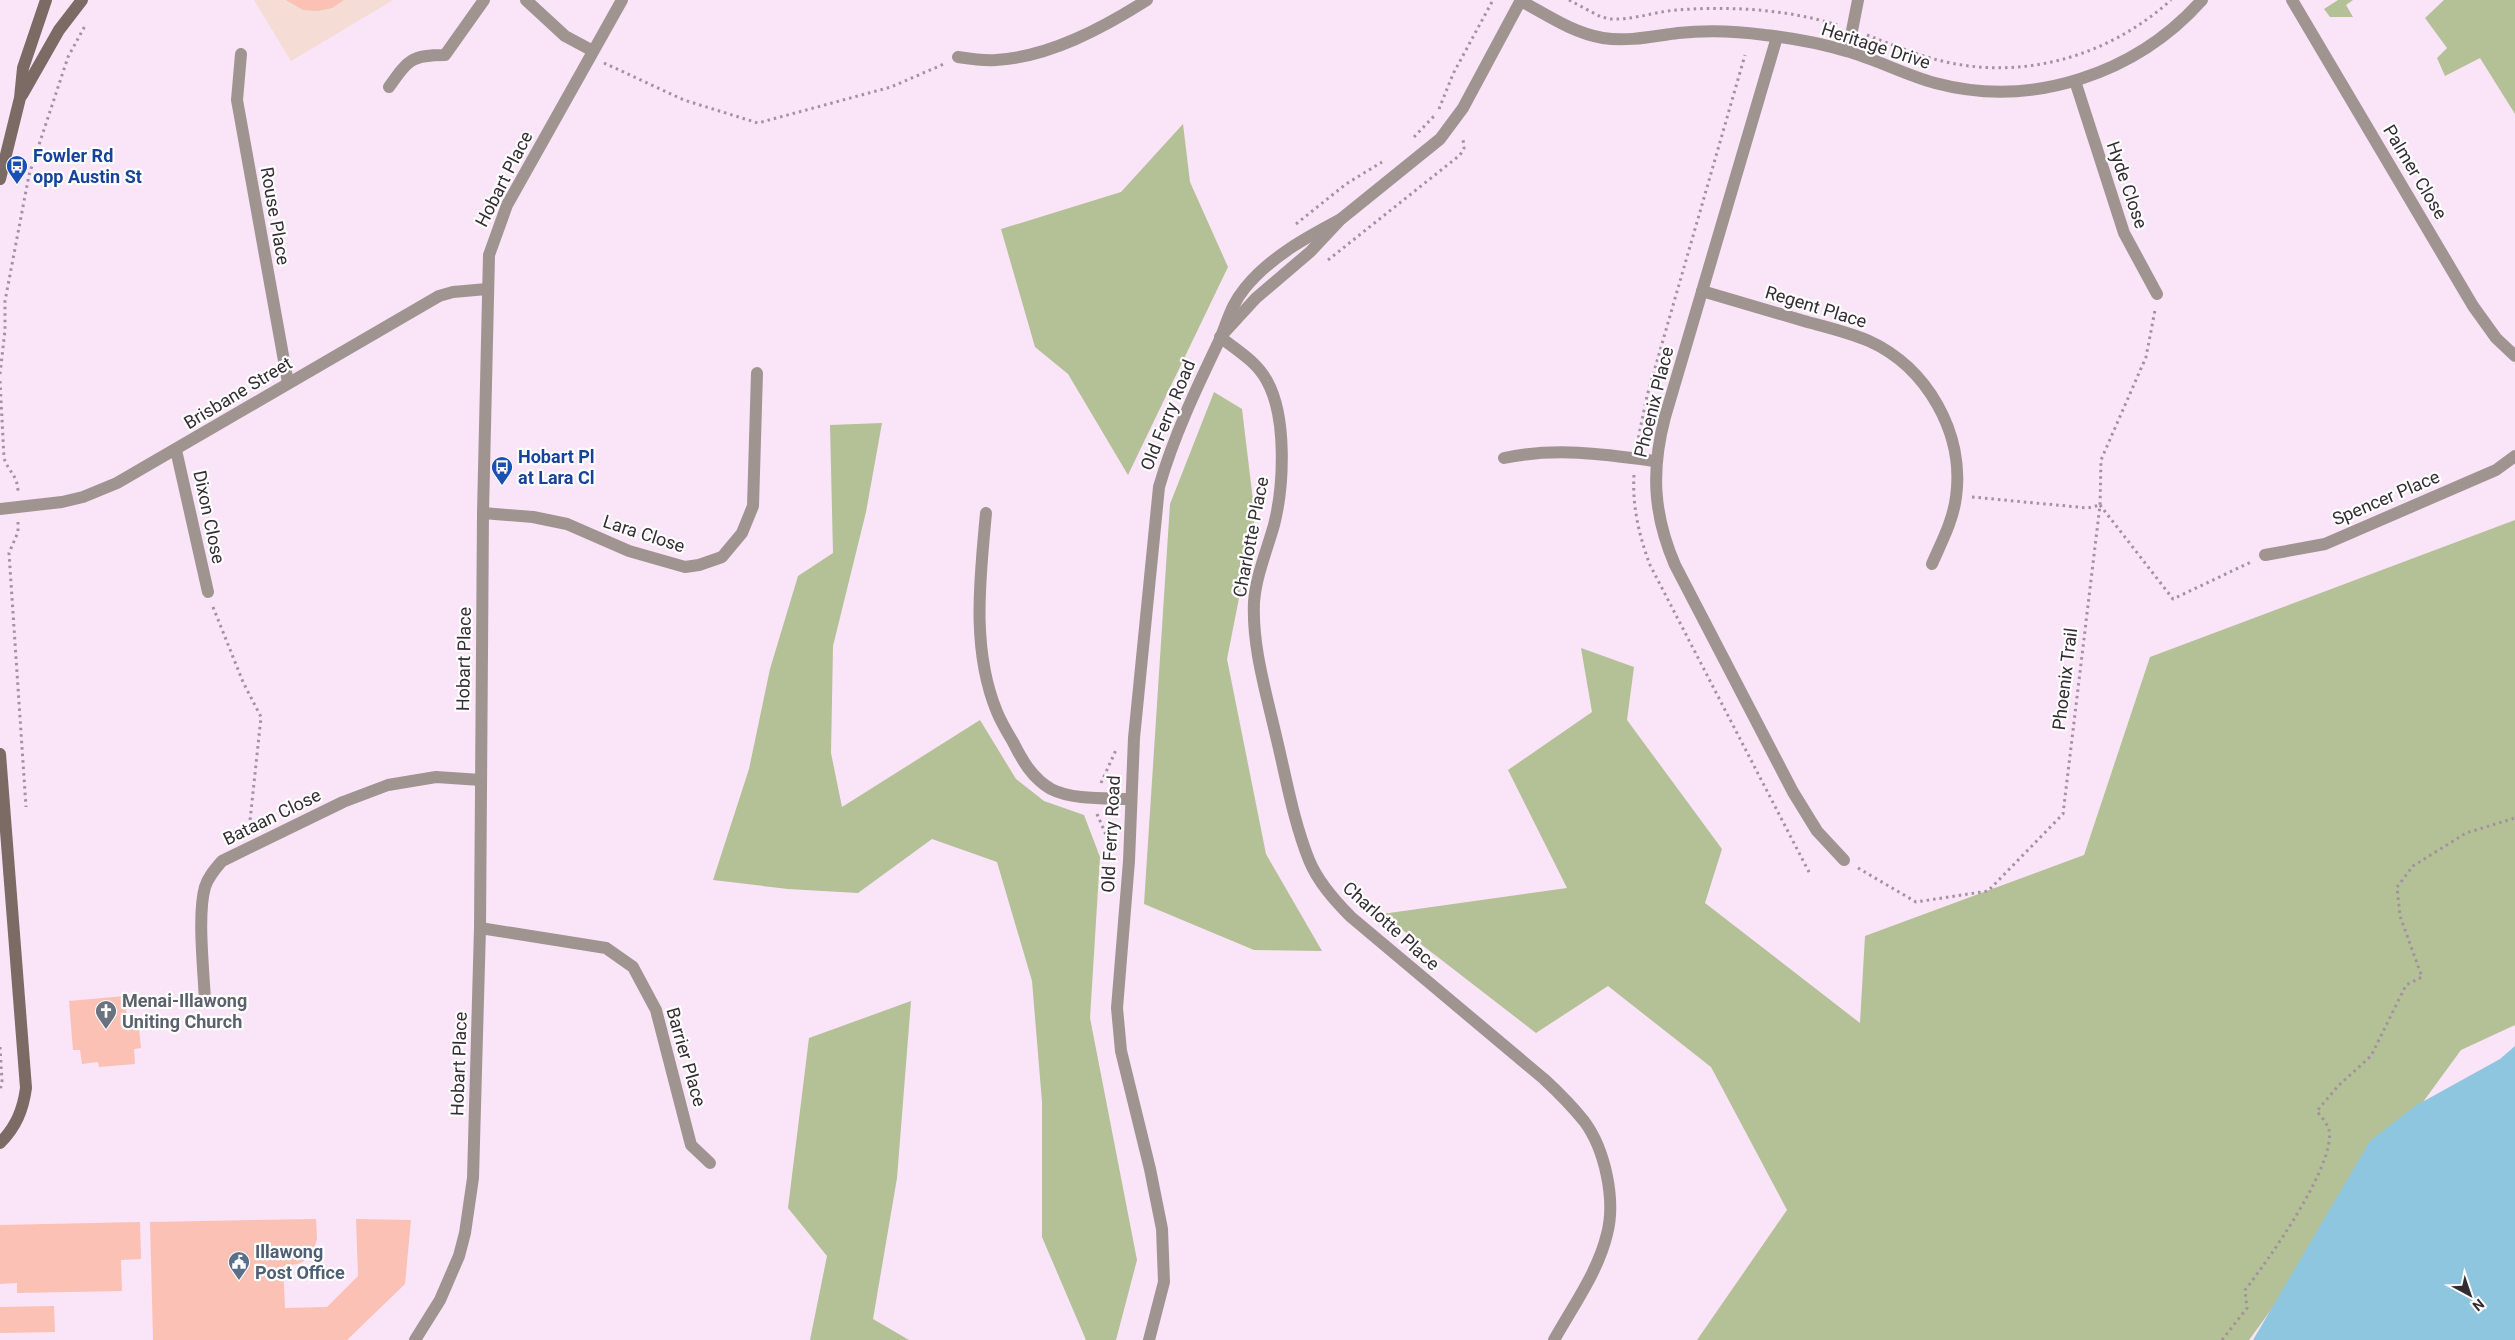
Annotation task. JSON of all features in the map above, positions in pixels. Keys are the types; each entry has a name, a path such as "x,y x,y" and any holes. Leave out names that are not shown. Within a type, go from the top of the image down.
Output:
{"street":[{"path":"0,179 20,98 23,68 46,0"},
{"path":"20,98 59,30 82,0"},
{"path":"389,87 413,58 445,54 484,0"},
{"path":"526,0 565,36 592,54"},
{"name":"Hobart Place","path":"415,1340 450,1281 463,1240 470,1204 473,1168 480,928 483,513 489,255 501,218 622,0"},
{"path":"958,57 995,60 1041,53 1088,32 1147,0"},
{"name":"Heritage Drive","path":"1521,0 1566,25 1603,38 1620,39 1704,31 1778,36 1848,51 1913,76 1956,88 2004,92 2053,87 2114,66 2140,52 2172,29 2202,0"},
{"name":"Old Ferry Road","path":"1149,1340 1164,1282 1162,1229 1152,1178 1121,1051 1118,1016 1134,738 1145,641 1150,553 1159,487 1165,464 1195,388 1220,337 1227,316 1236,301 1258,274 1300,241 1341,219 1425,153 1449,128 1463,108 1521,0"},
{"path":"1848,51 1858,0"},
{"name":"Palmer Close","path":"2292,0 2473,306 2496,338 2515,356"},
{"name":"Phoenix Place","path":"1778,36 1665,417 1655,461 1658,511 1662,530 1675,565 1793,792 1817,830 1844,860"},
{"name":"Rouse Place","path":"241,54 237,100 288,383"},
{"name":"Hyde Close","path":"2075,81 2124,233 2157,294"},
{"name":"Brisbane Street","path":"0,509 83,497 117,483 439,296 453,292 487,289"},
{"name":"Regent Place","path":"1702,291 1853,334 1887,351 1903,362 1930,393 1942,412 1954,450 1957,496 1947,529 1932,564"},
{"name":"Charlotte Place","path":"1220,337 1246,357 1266,379 1273,392 1277,415 1282,458 1282,488 1258,581 1254,621 1261,669 1288,788 1309,860 1333,899 1351,917 1544,1079 1568,1102 1585,1122 1606,1175 1612,1198 1607,1234 1591,1275 1554,1340"},
{"name":"Lara Close","path":"483,513 533,517 566,524 629,551 685,566 699,565 722,557 742,533 753,506 757,373"},
{"name":"Dixon Close","path":"176,450 208,592"},
{"path":"1504,458 1547,451 1655,461"},
{"name":"Spencer Place","path":"2265,555 2325,544 2496,470 2515,456"},
{"path":"986,513 978,600 979,629 990,693 997,712 1028,768 1052,790 1098,797 1130,799"},
{"path":"0,754 26,1088 22,1111 11,1131 0,1143"},
{"name":"Bataan Close","path":"205,1003 202,953 205,887 214,870 222,861 343,802 388,785 436,777 481,780"},
{"name":"Barrier Place","path":"480,928 606,948 633,967 656,1010 691,1145 710,1163"}],"path":[{"path":"1412,139 1441,107 1453,74 1493,0"},
{"path":"1569,0 1602,17 1611,19 1675,10 1724,9 1792,15 1852,30 1945,62 1984,68 2022,67 2059,61 2095,50 2130,32 2171,0"},
{"path":"0,374 6,301 29,175 68,56 90,18"},
{"path":"592,54 684,100 758,123 891,87 958,57"},
{"path":"1746,54 1640,422 1635,459 1634,505 1640,535 1650,564 1810,874"},
{"path":"1327,260 1460,155 1464,148 1463,139"},
{"path":"1293,226 1346,184 1389,157"},
{"name":"Phoenix Trail","path":"1844,860 1916,902 1988,890 2063,814 2100,506 2100,460 2146,357 2157,294"},
{"path":"0,381 4,458 6,466 17,480 18,532 9,553 26,807"},
{"path":"1957,496 2088,508 2100,506 2173,599 2265,555"},
{"path":"208,592 243,682 262,717 247,849"},
{"path":"1114,855 1097,817 1100,785 1118,747"},
{"path":"2222,1340 2248,1308 2245,1290 2283,1236 2326,1157 2329,1130 2317,1111 2338,1086 2370,1056 2406,984 2422,977 2400,916 2397,887 2414,866 2466,833 2515,818"},
{"path":"0,1047 2,1081 0,1091"}],"shaded area":[{"path":"254,0 393,0 291,61"}],"green space":[{"path":"2338,0 2353,0 2346,5 2353,17 2330,17 2324,9"},
{"path":"2444,0 2515,0 2515,114 2480,58 2445,76 2437,58 2447,48 2425,18"},
{"path":"1183,124 1190,182 1228,267 1128,475 1068,374 1035,347 1001,229 1121,192"},
{"path":"1214,392 1242,409 1255,517 1227,659 1266,854 1322,951 1254,950 1144,904 1170,504"},
{"path":"882,423 866,512 833,646 831,753 842,807 980,720 1016,779 1044,801 1084,815 1100,857 1090,1018 1137,1260 1116,1340 1086,1340 1042,1237 1042,1102 1032,981 997,862 932,839 858,893 788,889 713,880 749,769 770,669 798,576 833,553 830,425"},
{"path":"2515,520 2515,1025 2461,1050 2249,1340 1697,1340 1787,1210 1711,1067 1608,986 1536,1033 1382,914 1567,888 1508,770 1592,712 1581,648 1634,667 1627,720 1722,849 1705,903 1860,1023 1865,936 2084,855 2150,657"},
{"path":"911,1001 897,1178 873,1319 909,1340 810,1340 827,1256 788,1208 809,1038"}],"water":[{"path":"2515,1046 2515,1340 2253,1340 2370,1141 2415,1106 2500,1059"}],"building":[{"path":"286,0 344,0 332,8 318,11 303,10"},
{"name":"Menai-Illawong Uniting Church","path":"125,996 127,1020 138,1019 141,1048 134,1049 135,1064 99,1067 98,1062 82,1064 80,1050 73,1050 69,1001"},
{"path":"316,1219 317,1239 313,1252 306,1260 298,1264 283,1266 285,1308 327,1307 358,1276 356,1219 411,1220 405,1284 347,1340 153,1340 150,1222"},
{"path":"140,1222 141,1259 121,1260 122,1291 17,1293 17,1283 0,1284 0,1225"},
{"path":"54,1306 55,1332 0,1333 0,1307"}],"place":[{"name":"Fowler Rd opp Austin St","path":"17,185"},
{"name":"Hobart Pl at Lara Cl","path":"502,486"},
{"name":"Menai-Illawong Uniting Church","path":"106,1030"},
{"name":"Illawong Post Office","path":"239,1281"}]}
